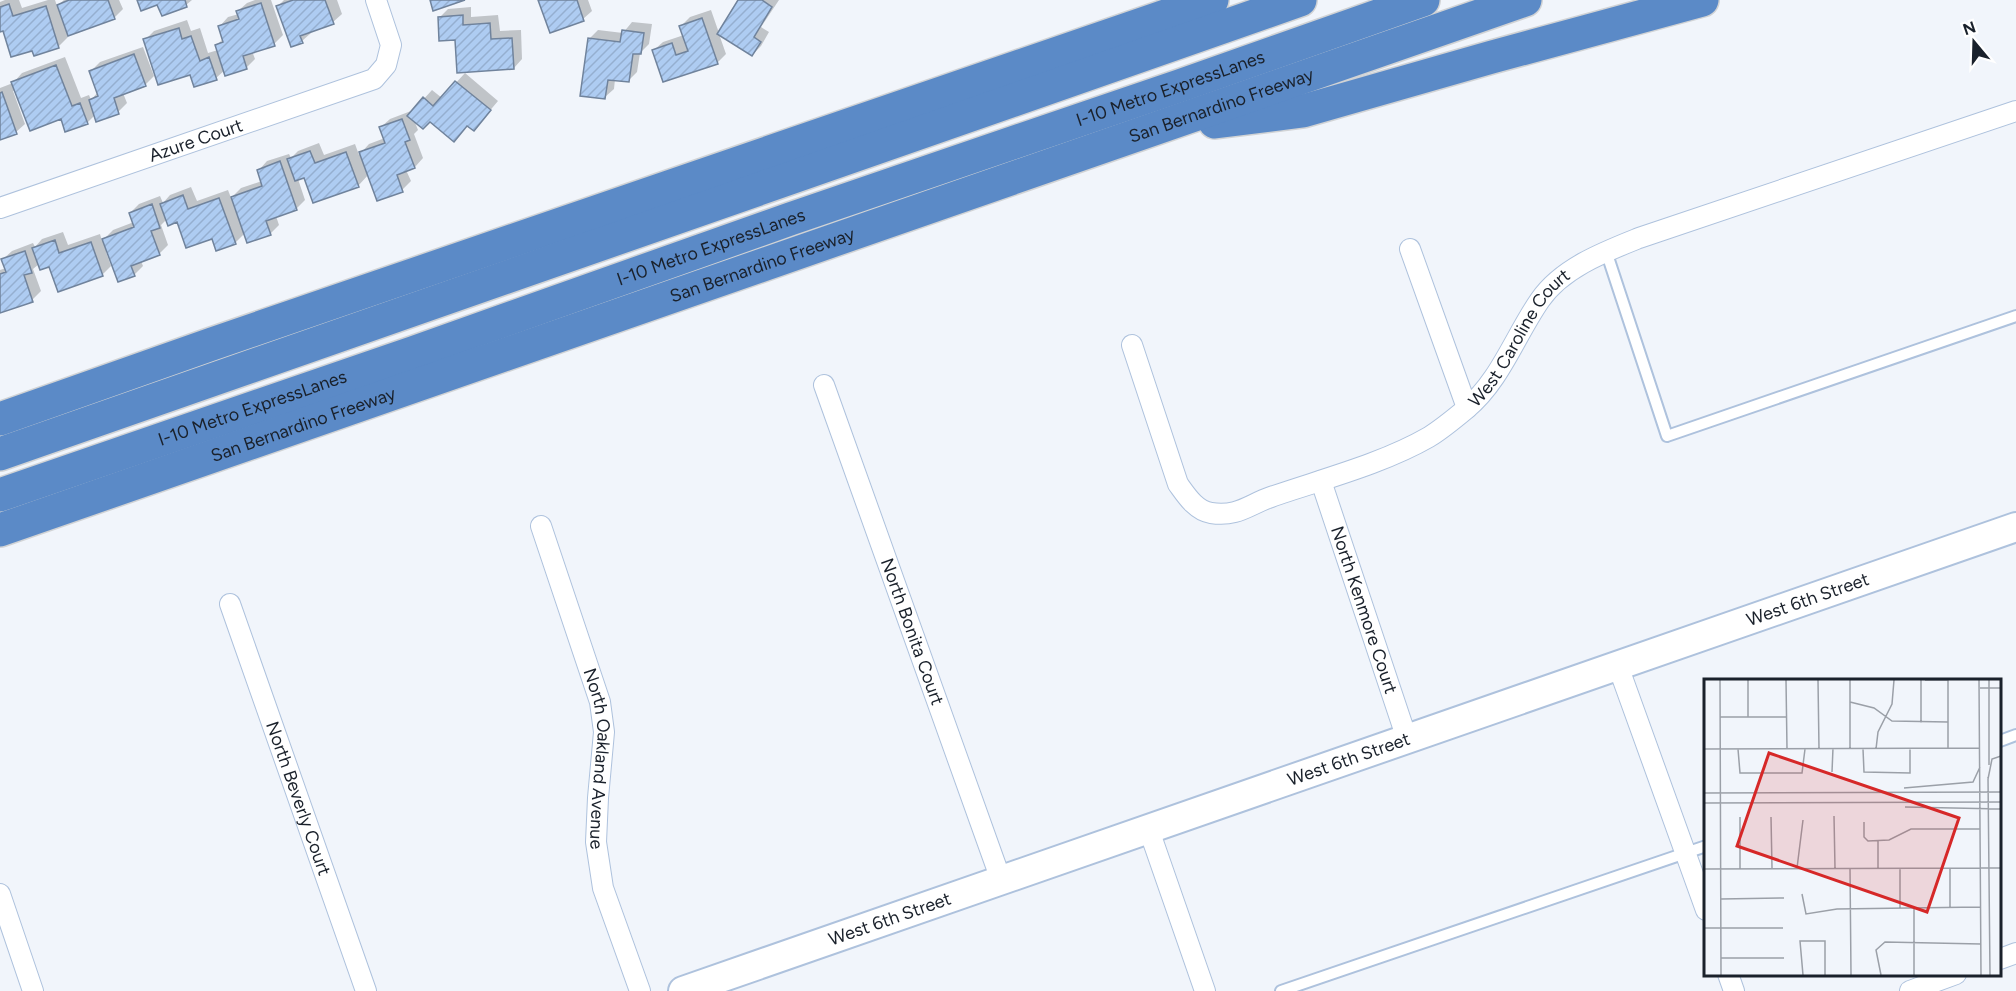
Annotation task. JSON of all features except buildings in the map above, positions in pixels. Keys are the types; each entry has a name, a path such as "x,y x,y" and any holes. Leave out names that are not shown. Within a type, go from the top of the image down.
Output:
{"highway":[{"path":"1040,60 1165,0"},
{"path":"0,419 280,320 1212,0"},
{"path":"0,454 1300,0"},
{"name":"I-10 Metro ExpressLanes","path":"0,495 1423,0"},
{"name":"San Bernardino Freeway","path":"0,530 1526,0"},
{"path":"1151,129 1303,111 1701,0"}],"street":[{"name":"Azure Court","path":"0,208 374,79 386,65 391,45 376,0"},
{"name":"West Caroline Court","path":"1132,345 1178,484 1192,503 1208,513 1232,514 1268,498 1391,455 1430,436 1467,408 1491,383 1541,298 1565,275 1606,251 2016,111"},
{"path":"1410,249 1467,408"},
{"name":"North Bonita Court","path":"824,385 1001,880"},
{"name":"North Kenmore Court","path":"1321,480 1407,740"},
{"name":"North Oakland Avenue","path":"541,526 600,702 604,732 596,842 603,888 640,991"},
{"name":"West 6th Street","path":"683,991 2016,527"},
{"name":"North Beverly Court","path":"230,604 366,991"},
{"path":"1618,666 1704,905"},
{"path":"1149,830 1205,991"},
{"path":"0,894 33,991"},
{"path":"2001,959 2016,953"},
{"path":"1728,976 1734,991"},
{"path":"1910,991 1953,976"}],"lane":[{"path":"1606,251 1667,436 2016,316"},
{"path":"2001,741 2016,735"},
{"path":"1281,991 1704,847"}]}
